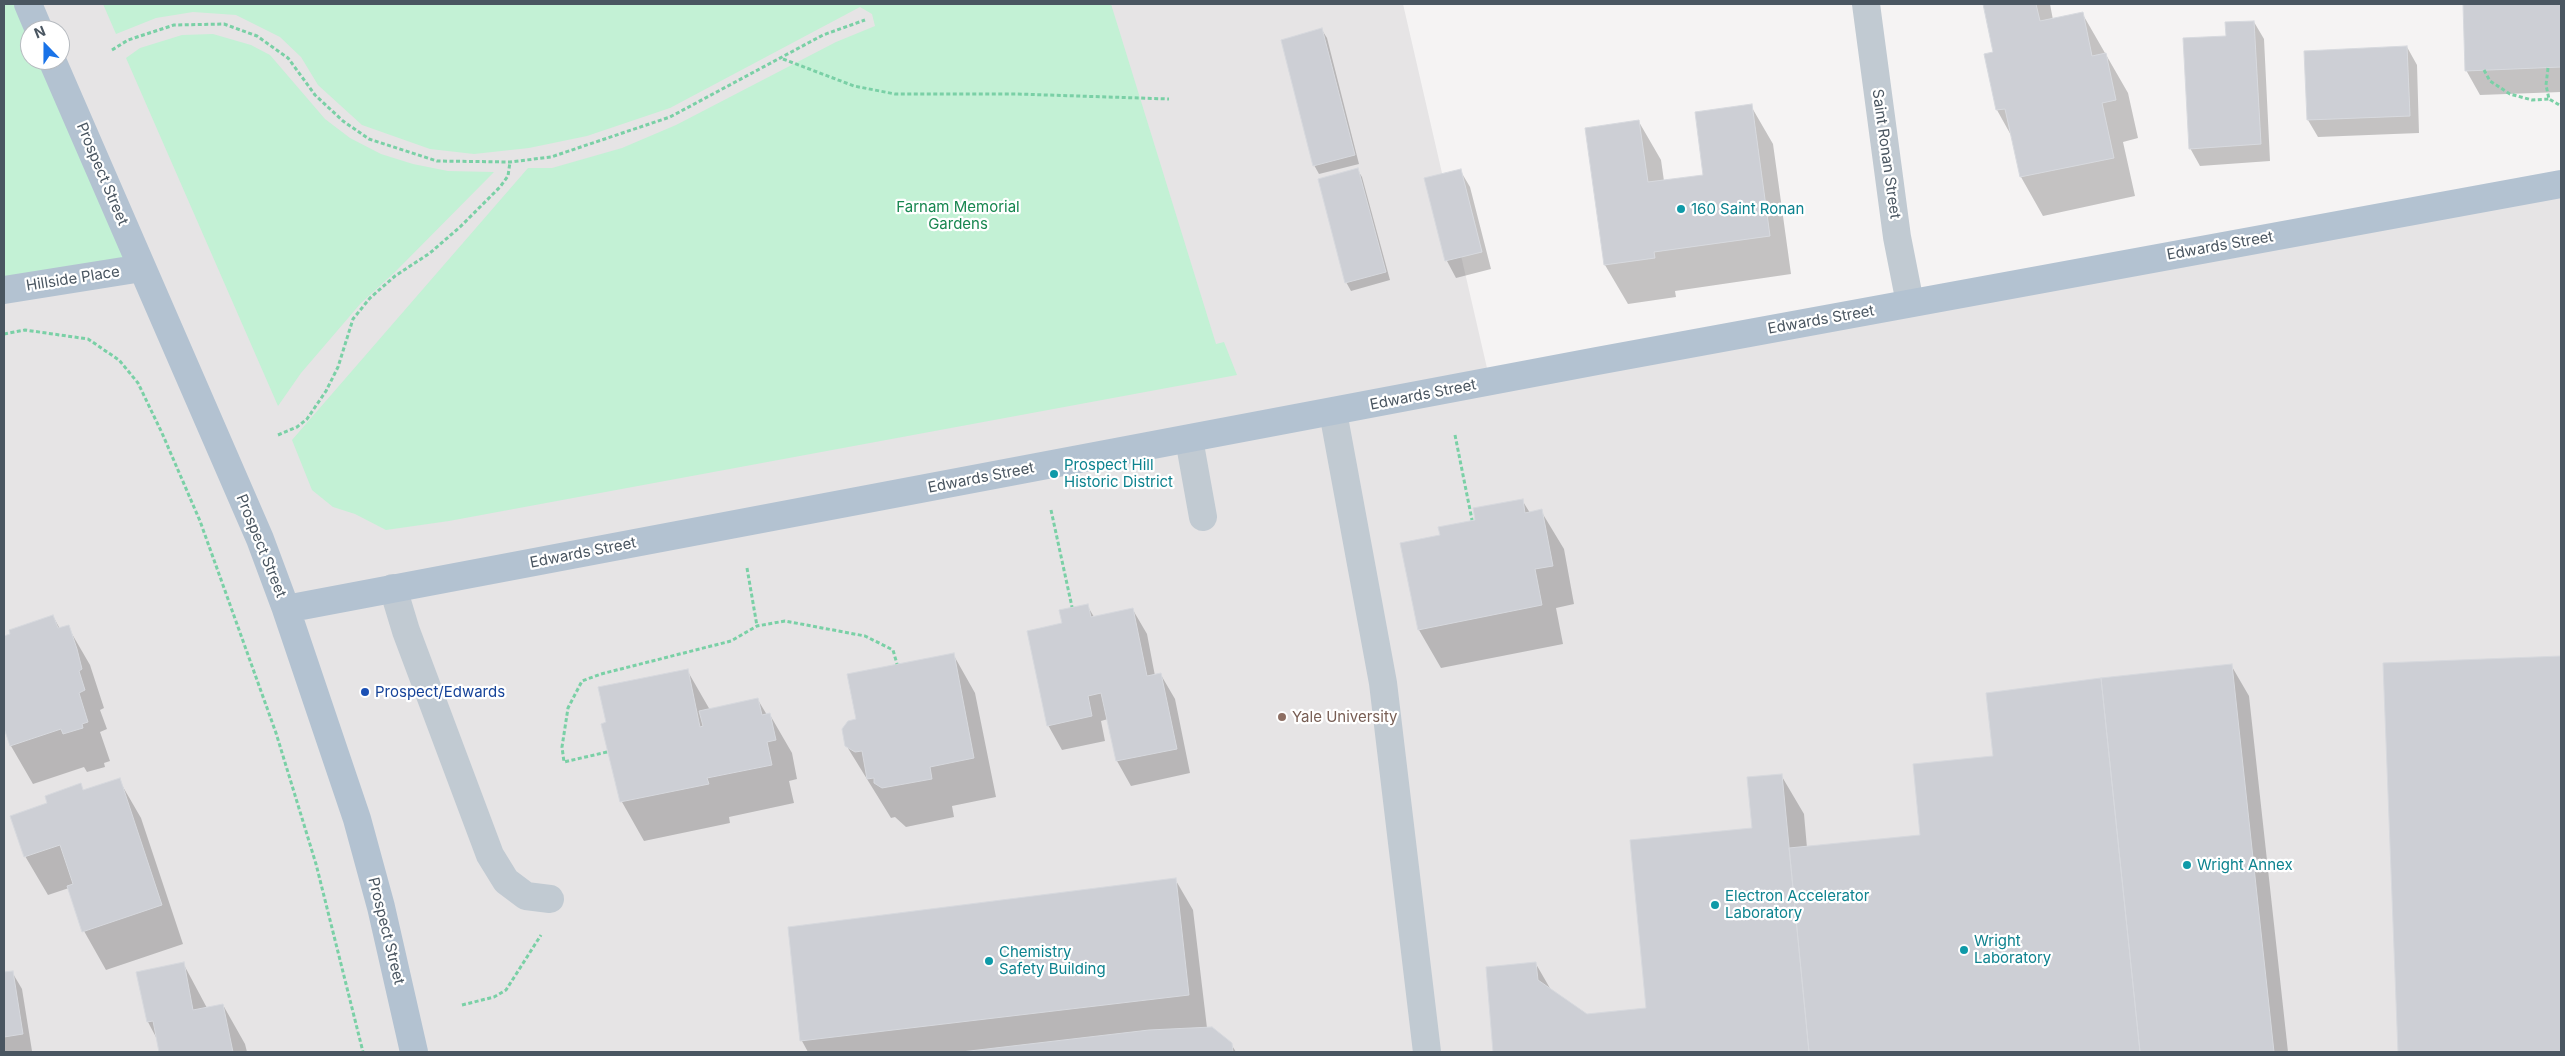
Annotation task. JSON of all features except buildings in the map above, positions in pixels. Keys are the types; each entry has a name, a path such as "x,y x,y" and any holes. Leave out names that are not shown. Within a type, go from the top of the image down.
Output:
{"main road":[{"path":"28,4 35,20"},
{"name":"Prospect Street","path":"56,70 260,539 286,609 357,819 381,907 414,1052"},
{"name":"Edwards Street","path":"286,609 1910,304 2561,184"},
{"name":"Hillside Place","path":"4,290 142,268"}],"street":[{"name":"Saint Ronan Street","path":"1866,4 1897,237 1910,304"},
{"path":"1333,412 1383,683 1427,1052"},
{"path":"1189,440 1203,517"},
{"path":"394,588 412,648 490,855 506,881 526,896 550,900"}],"path":[{"path":"112,50 147,32 174,25 224,24 257,36 288,58 315,95 343,121 369,139 437,162 510,162 551,157 670,118 823,35 864,20"},
{"path":"783,58 854,86 894,94 1017,94 1169,99"},
{"path":"2548,68 2546,85 2549,99"},
{"path":"2484,70 2490,81 2510,94 2532,100 2549,99 2561,106"},
{"path":"278,435 297,427 307,419 326,391 338,367 353,319 370,298 395,276 430,253 460,227 500,187 508,176 510,162"},
{"path":"4,334 25,330 88,339 119,360 138,383 200,521 276,733 316,864 363,1052"},
{"path":"1455,435 1472,520"},
{"path":"1050,510 1072,607"},
{"path":"747,568 758,626"},
{"path":"607,752 564,762 562,748 568,708 582,681 601,674 731,641 758,626 785,621 864,636 893,650 897,664"},
{"path":"462,1005 494,997 506,990 543,931 550,900"}],"shaded area":[{"name":"Yale University","path":"4,4 1403,4 1490,381 2561,184 2561,1052 4,1052"}],"green space":[{"path":"4,4 28,4 29,20 20,20 20,70 56,70 142,268 4,290"},
{"name":"Farnam Memorial Gardens","path":"103,4 1111,4 1216,344 1224,342 1237,375 449,521 386,530 355,514 333,507 312,490 292,440 528,168 552,168 622,148 676,125 836,42 875,26 872,14 860,7 670,108 587,136 529,148 474,154 430,149 362,125 318,85 301,57 280,37 236,15 193,12 156,18 116,34"},
{"path":"213,34 251,45 270,55 325,119 350,138 381,154 413,164 448,171 494,172 395,272 361,303 301,373 278,406 126,58 140,48 182,35"}],"place":[{"name":"160 Saint Ronan","path":"1681,209"},
{"name":"Prospect Hill Historic District","path":"1054,474"},
{"name":"Prospect/Edwards","path":"365,692"},
{"name":"Yale University","path":"1282,717"},
{"name":"Wright Annex","path":"2187,865"},
{"name":"Electron Accelerator Laboratory","path":"1715,905"},
{"name":"Wright Laboratory","path":"1964,950"},
{"name":"Chemistry Safety Building","path":"989,961"}]}
